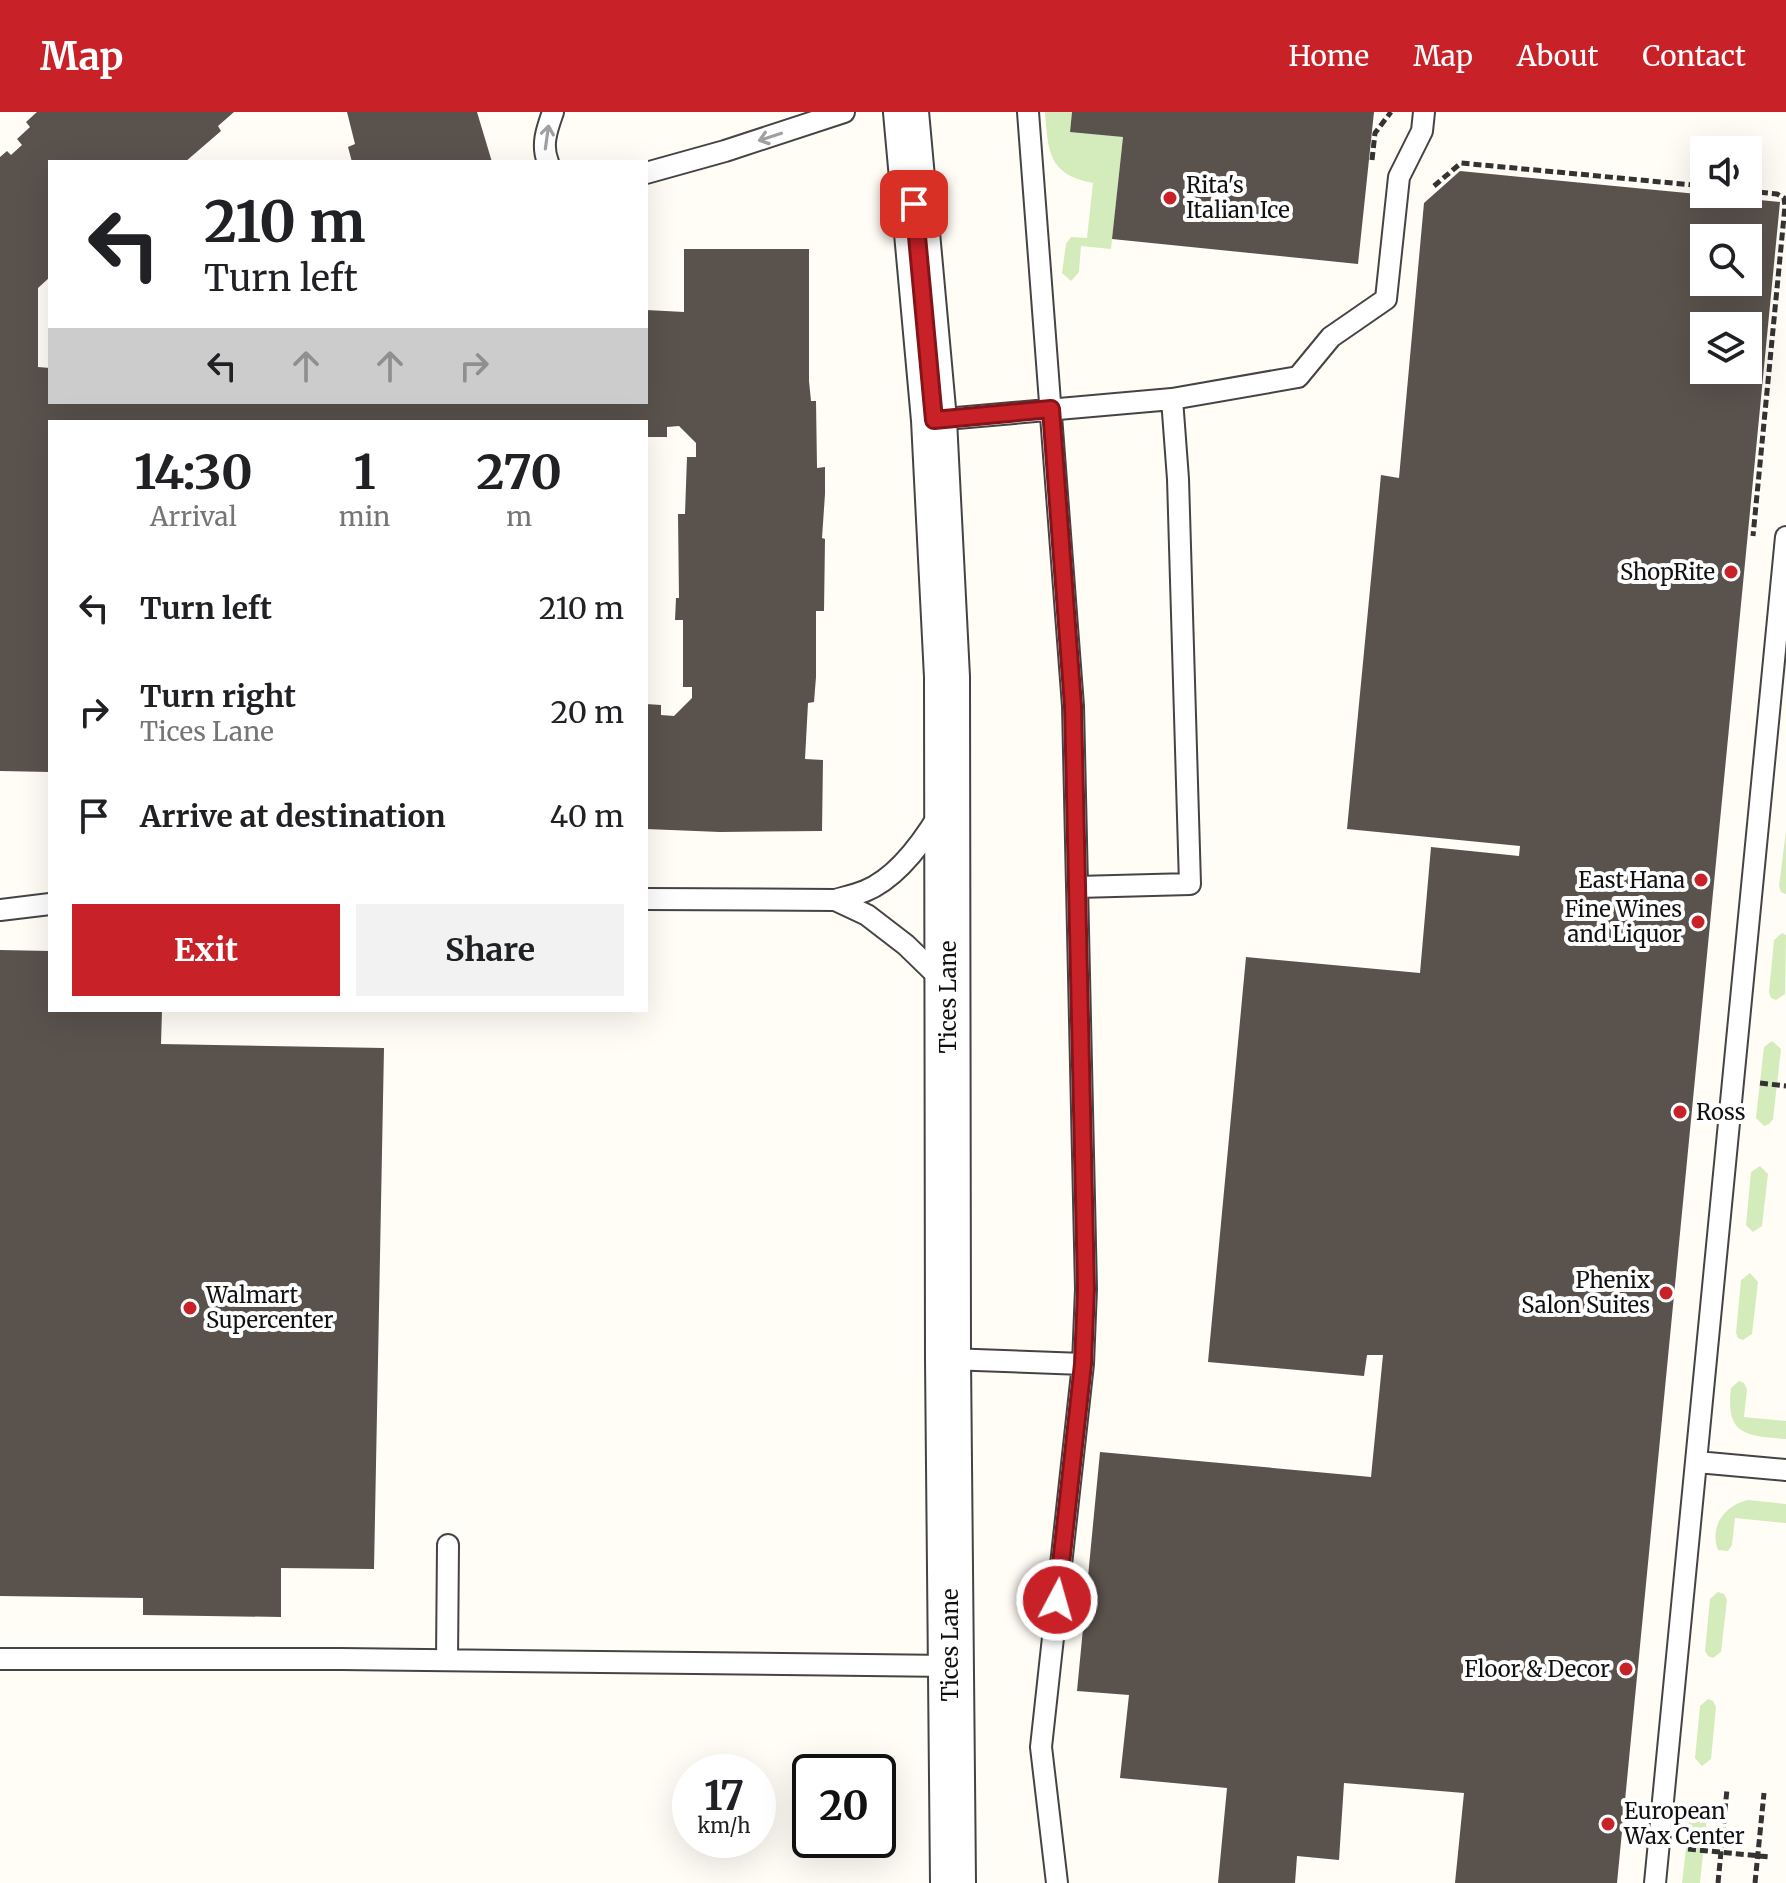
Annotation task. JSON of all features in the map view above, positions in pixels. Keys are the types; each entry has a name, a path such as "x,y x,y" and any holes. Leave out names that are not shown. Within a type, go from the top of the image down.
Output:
{"street":[{"name":"Tices Lane","path":"906,112 934,420 947,677 953,1883"}],"lane":[{"path":"547,160 545,134 553,112"},
{"path":"648,172 844,112"},
{"path":"1028,112 1073,706 1086,1289 1083,1364 1041,1747 1057,1883"},
{"path":"934,420 1172,399 1298,377 1331,337 1386,299 1399,177 1422,131 1424,112"},
{"path":"1077,887 1190,884 1178,479 1172,399"},
{"path":"1655,1883 1786,537"},
{"path":"648,899 835,900 868,890 921,843 948,801"},
{"path":"835,900 867,915 906,945 948,985"},
{"path":"0,910 48,904"},
{"path":"948,1359 1083,1364"},
{"path":"1697,1462 1786,1470"},
{"path":"447,1660 448,1545"},
{"path":"0,1659 950,1666"}],"path":[{"path":"1371,169 1375,133 1391,112"},
{"path":"1434,186 1461,163 1690,185"},
{"path":"1762,192 1784,198 1785,206"},
{"path":"1759,1083 1786,1086"},
{"path":"1718,1883 1727,1789"},
{"path":"1755,1883 1764,1793"},
{"path":"1687,1849 1770,1857"}],"green space":[{"path":"1045,112 1072,112 1070,131 1123,137 1111,249 1081,246 1079,272 1071,281 1062,273 1066,244 1071,237 1087,238 1093,183 1067,174 1053,159"},
{"path":"1786,831 1786,894 1781,892 1779,886"},
{"path":"1782,933 1786,935 1785,994 1776,1000 1771,998 1769,992 1774,940"},
{"path":"1772,1041 1781,1049 1773,1119 1764,1126 1756,1118 1764,1047"},
{"path":"1760,1166 1768,1174 1762,1226 1753,1232 1746,1225 1751,1172"},
{"path":"1750,1273 1758,1282 1752,1334 1743,1340 1736,1333 1741,1280"},
{"path":"1739,1381 1747,1389 1744,1417 1786,1421 1786,1439 1749,1434 1735,1424 1731,1415 1731,1388"},
{"path":"1748,1500 1786,1504 1786,1523 1735,1518 1732,1545 1728,1551 1718,1550 1716,1533 1721,1518 1732,1507"},
{"path":"1718,1592 1724,1594 1727,1600 1721,1652 1713,1658 1705,1651 1710,1599"},
{"path":"1708,1699 1716,1707 1711,1759 1702,1766 1695,1758 1700,1706"},
{"path":"1698,1808 1704,1810 1707,1817 1700,1883 1682,1883 1690,1814"}],"building":[{"path":"37,112 234,112 218,126 221,131 187,160 48,160 48,279 38,288 38,367 48,368 48,404 648,404 648,310 684,312 684,249 809,249 809,381 811,401 816,401 817,468 825,467 822,538 825,539 824,611 816,611 816,677 814,702 808,703 805,759 823,760 822,831 648,829 648,704 661,705 661,715 674,716 692,698 692,687 683,687 683,620 675,620 676,598 679,598 678,514 685,514 687,457 696,457 696,443 679,426 667,427 667,437 648,437 648,420 48,420 48,772 0,771 0,157 7,151 11,155 22,145 17,139 30,127 26,122"},
{"path":"347,112 477,112 491,160 351,160 348,147 355,144"},
{"path":"1072,112 1374,112 1358,264 1112,239 1123,137 1070,132"},
{"path":"1460,171 1690,193 1690,208 1762,208 1762,200 1780,202 1617,1883 1455,1883 1464,1793 1344,1783 1339,1860 1297,1856 1295,1883 1218,1883 1227,1788 1120,1778 1129,1695 1077,1691 1100,1452 1371,1477 1383,1355 1367,1355 1364,1376 1208,1362 1246,957 1420,973 1431,847 1519,856 1520,846 1347,829 1381,475 1399,478 1424,203"},
{"name":"Walmart Supercenter","path":"0,950 48,951 48,1012 162,1012 161,1044 384,1048 374,1569 281,1568 281,1617 143,1615 143,1598 0,1596"}],"place":[{"name":"Rita's Italian Ice","path":"1170,198"},
{"name":"ShopRite","path":"1731,572"},
{"name":"East Hana","path":"1701,880"},
{"name":"Fine Wines and Liquor","path":"1698,922"},
{"name":"Ross","path":"1680,1112"},
{"name":"Phenix Salon Suites","path":"1666,1293"},
{"name":"Walmart Supercenter","path":"190,1308"},
{"name":"Floor & Decor","path":"1626,1669"},
{"name":"European Wax Center","path":"1608,1824"}],"route":[{"path":"914,204 934,420 1051,409 1073,706 1086,1289 1083,1364 1057,1600"}]}
